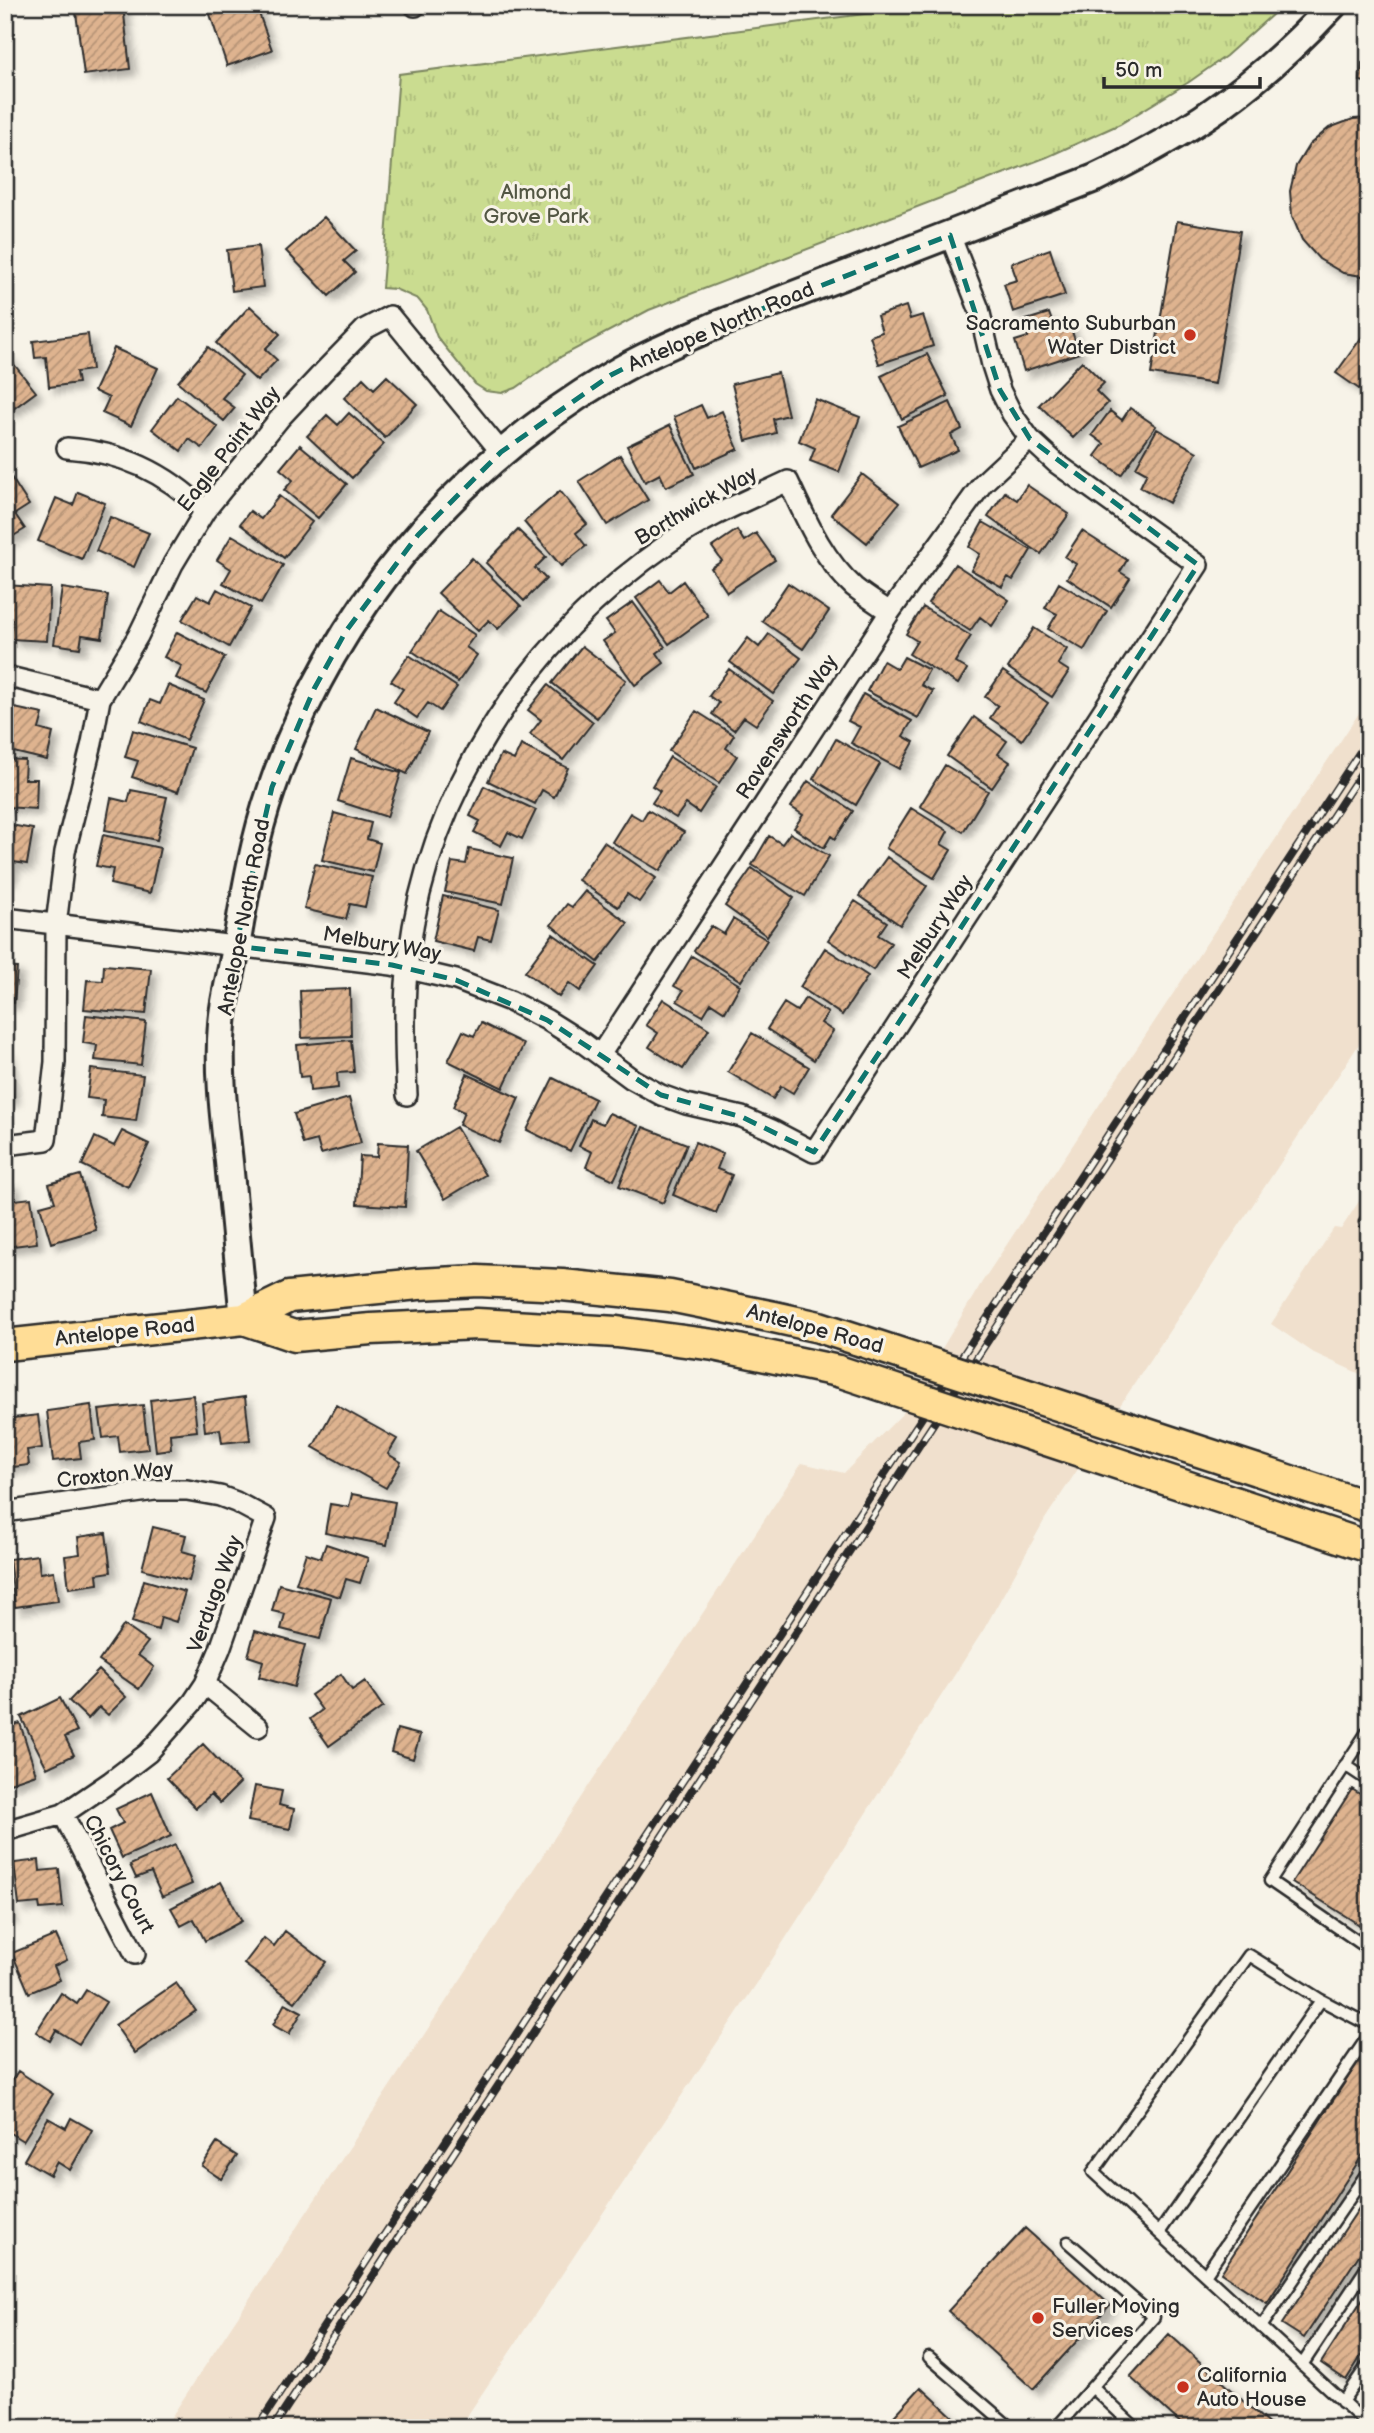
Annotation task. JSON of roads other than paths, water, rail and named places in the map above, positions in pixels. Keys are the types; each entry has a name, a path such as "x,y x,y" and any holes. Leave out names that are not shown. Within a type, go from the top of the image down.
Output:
{"main road":[{"name":"Antelope North Road","path":"244,1319 221,1090 222,1023 245,889 264,812 291,737 314,689 346,631 418,535 454,496 501,452 555,411 611,375 670,345 1095,178 1151,150 1205,117 1255,80 1334,5"},
{"name":"Antelope Road","path":"5,1345 244,1319 289,1297 418,1284 478,1281 562,1285 670,1296 819,1327 1369,1507"},
{"name":"Antelope Road","path":"244,1319 294,1336 383,1328 477,1324 617,1332 714,1345 838,1371 1369,1547"}],"street":[{"name":"Melbury Way","path":"5,918 408,968 456,980 510,1001 547,1020 632,1079 661,1095 686,1104 742,1117 814,1153 1198,565 1056,463 1030,439 1012,414 1000,390 979,309 950,235"},
{"name":"Eagle Point Way","path":"5,1145 46,1140 55,1062 56,925 65,852 100,699 138,636 173,564 205,511 271,428 325,370 365,329 390,316 501,452"},
{"name":"Ravensworth Way","path":"600,1055 890,612 983,483 1030,439"},
{"path":"67,447 95,450 145,467 166,479 205,511"},
{"name":"Borthwick Way","path":"408,968 424,881 443,823 488,731 549,648 584,611 631,570 672,540 726,510 788,481 814,536 832,564 855,587 890,612"},
{"path":"5,676 100,699"},
{"path":"407,1095 404,1044 408,968"},
{"name":"Croxton Way","path":"5,1512 129,1493 187,1490 229,1499 266,1518"},
{"name":"Verdugo Way","path":"5,1831 63,1814 148,1753 193,1702 205,1684 220,1649 266,1518"},
{"name":"Verdugo Way","path":"205,1684 258,1727"},
{"name":"Chicory Court","path":"63,1814 135,1954"}],"lane":[{"path":"1369,1216 1364,1222 1369,1225"},
{"path":"1369,1729 1270,1881 1369,1949"},
{"path":"1345,1765 1369,1781"},
{"path":"1369,2025 1321,2000 1249,1955 1093,2172 1369,2426"},
{"path":"1159,2233 1321,2000"},
{"path":"1205,2275 1369,2035"},
{"path":"1261,2327 1369,2170"},
{"path":"1056,2428 1154,2317 1068,2242"},
{"path":"1301,2365 1369,2264"},
{"path":"929,2357 1011,2428"},
{"path":"1342,2402 1369,2363"},
{"path":"1092,2387 1136,2428"}],"railway":[{"path":"257,2428 1369,738"},
{"path":"273,2428 1369,761"}],"place":[{"name":"Sacramento Suburban Water District","path":"1190,335"},
{"name":"Fuller Moving Services","path":"1038,2318"},
{"name":"California Auto House","path":"1183,2387"}],"park label":[{"name":"Almond Grove Park","path":"536,204"}]}
